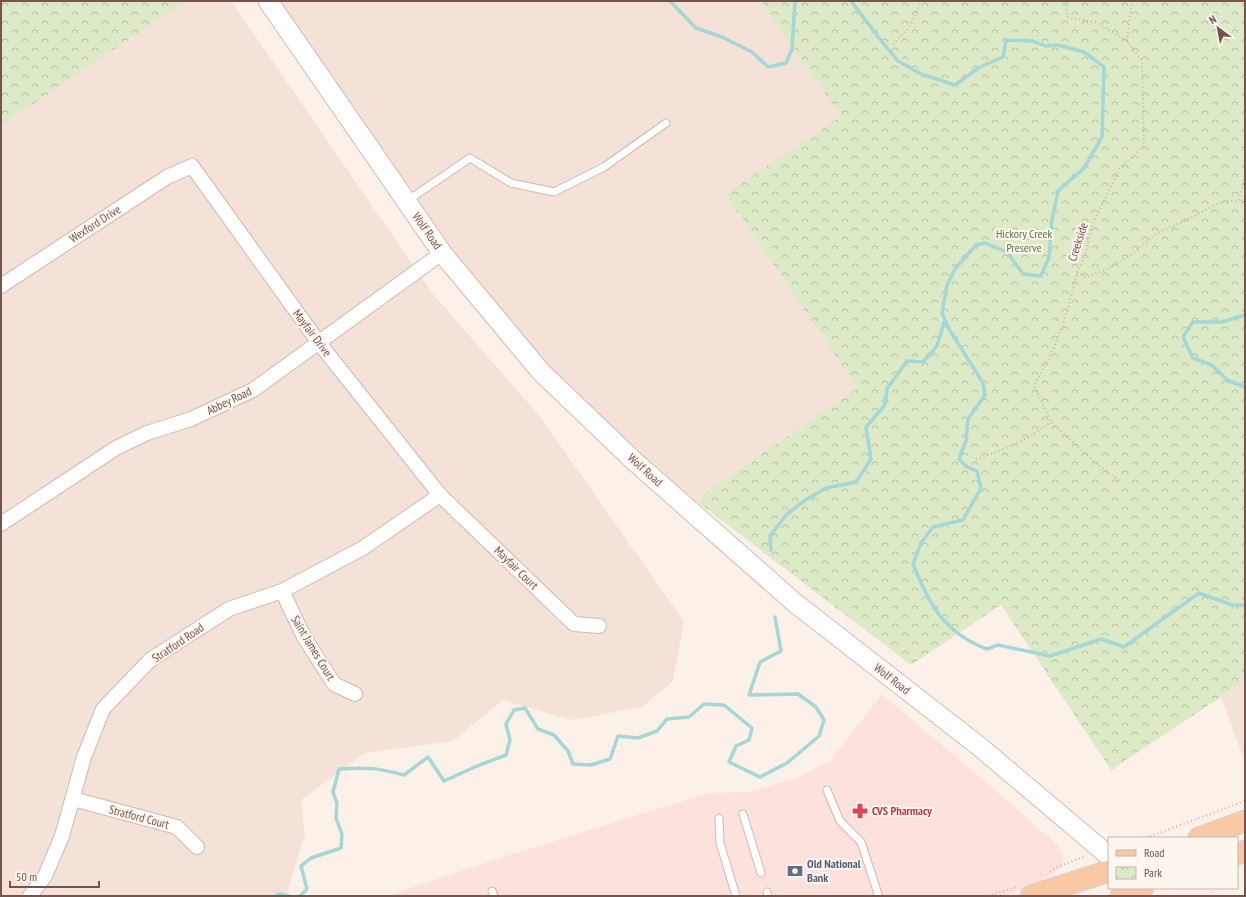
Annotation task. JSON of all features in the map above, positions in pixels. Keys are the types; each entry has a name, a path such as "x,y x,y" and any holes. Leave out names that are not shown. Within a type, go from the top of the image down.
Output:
{"main road":[{"name":"Wolf Road","path":"268,1 442,253 541,372 634,461 795,603 980,747 1106,853"},
{"path":"1202,837 1245,822"},
{"path":"1031,896 1108,871"},
{"path":"1121,896 1143,890"}],"street":[{"name":"Wexford Drive","path":"1,286 167,177 192,166"},
{"name":"Mayfair Drive","path":"192,166 319,343 440,494"},
{"name":"Abbey Road","path":"1,524 116,448 147,433 191,419 253,390 442,253"},
{"name":"Stratford Road","path":"30,896 45,876 62,836 84,757 103,708 150,660 229,609 282,591 363,548 440,494"},
{"name":"Mayfair Court","path":"440,494 574,624 599,626"},
{"name":"Saint James Court","path":"282,591 304,637 334,684 355,694"},
{"name":"Stratford Court","path":"73,799 177,827 197,847"}],"lane":[{"path":"406,201 470,158 511,183 554,192 604,167 666,123"},
{"path":"827,790 840,821 861,842 878,894"},
{"path":"743,814 761,873"},
{"path":"719,818 720,843 736,896"}],"path":[{"path":"893,44 909,28 921,1"},
{"name":"Creekside","path":"1065,1 1067,16 1070,18 1096,22 1127,40 1142,61 1144,145 1120,168 1092,225 1086,253 1077,273 1067,314 1054,348 1034,386 1051,422 1094,462 1121,482"},
{"path":"1127,40 1132,1"},
{"path":"1245,142 1245,150"},
{"path":"1239,200 1245,176"},
{"path":"1077,273 1086,277 1103,271 1130,256 1157,233 1191,218 1222,201 1239,200 1245,202"},
{"path":"976,460 1029,437 1051,422"},
{"path":"1146,837 1245,801"},
{"path":"1057,866 1106,853"}],"shaded area":[{"path":"187,1 231,1 433,294 538,414 684,621 673,681 642,707 571,720 503,700 453,741 365,753 301,800 305,834 286,896 1,896 1,126"},
{"path":"277,1 760,1 842,116 725,194 857,388 703,494 699,503 618,437 547,366 449,250"},
{"path":"1245,681 1245,762 1221,697"},
{"path":"882,694 1017,809 1059,847 1062,852 1062,866 1031,886 1005,896 386,896 503,857 708,793 749,792 794,779 830,761"}],"green space":[{"path":"1,1 187,1 1,126"},
{"name":"Hickory Creek Preserve","path":"760,1 1245,1 1245,681 1111,770 1001,605 911,665 699,503 703,494 857,388 725,194 841,116"}],"waterway":[{"path":"670,1 696,28 722,37 752,52 768,67 786,63 792,49 795,1"},
{"path":"851,1 898,61 921,74 955,85 980,67 1003,57 1006,40 1033,41 1045,46 1058,45 1084,52 1104,67 1102,137 1084,168 1058,191 1052,220 1049,257 1041,276 1023,274 1007,252 985,243 976,245 955,269 947,285 942,313 949,329 983,383 985,395 968,419 966,441 959,459 967,467 977,471 981,488 963,520 933,527 921,543 913,564 932,604 949,626 960,635 987,649 998,645 1050,656 1101,639 1124,647 1199,593 1232,605 1245,605"},
{"path":"1245,315 1222,322 1193,322 1183,337 1193,358 1212,365 1227,380 1245,387"},
{"path":"771,550 770,536 787,514 804,501 826,488 856,482 871,459 866,427 885,405 887,389 907,361 923,362 937,346 945,319"},
{"path":"300,896 307,889 301,866 311,858 341,848 342,834 336,818 337,803 333,792 339,769 372,769 404,775 428,757 444,781 506,755 510,740 506,724 514,710 525,708 538,729 554,735 568,751 573,764 591,765 610,759 618,736 638,738 657,731 667,719 689,717 704,704 724,705 752,728 749,740 736,746 729,762 760,777 787,763 819,736 824,720 816,707 798,694 749,695 760,662 781,651 775,617"},
{"path":"276,896 279,894 289,896"}],"place":[{"name":"CVS Pharmacy","path":"860,811"},
{"name":"Old National Bank","path":"795,871"}]}
